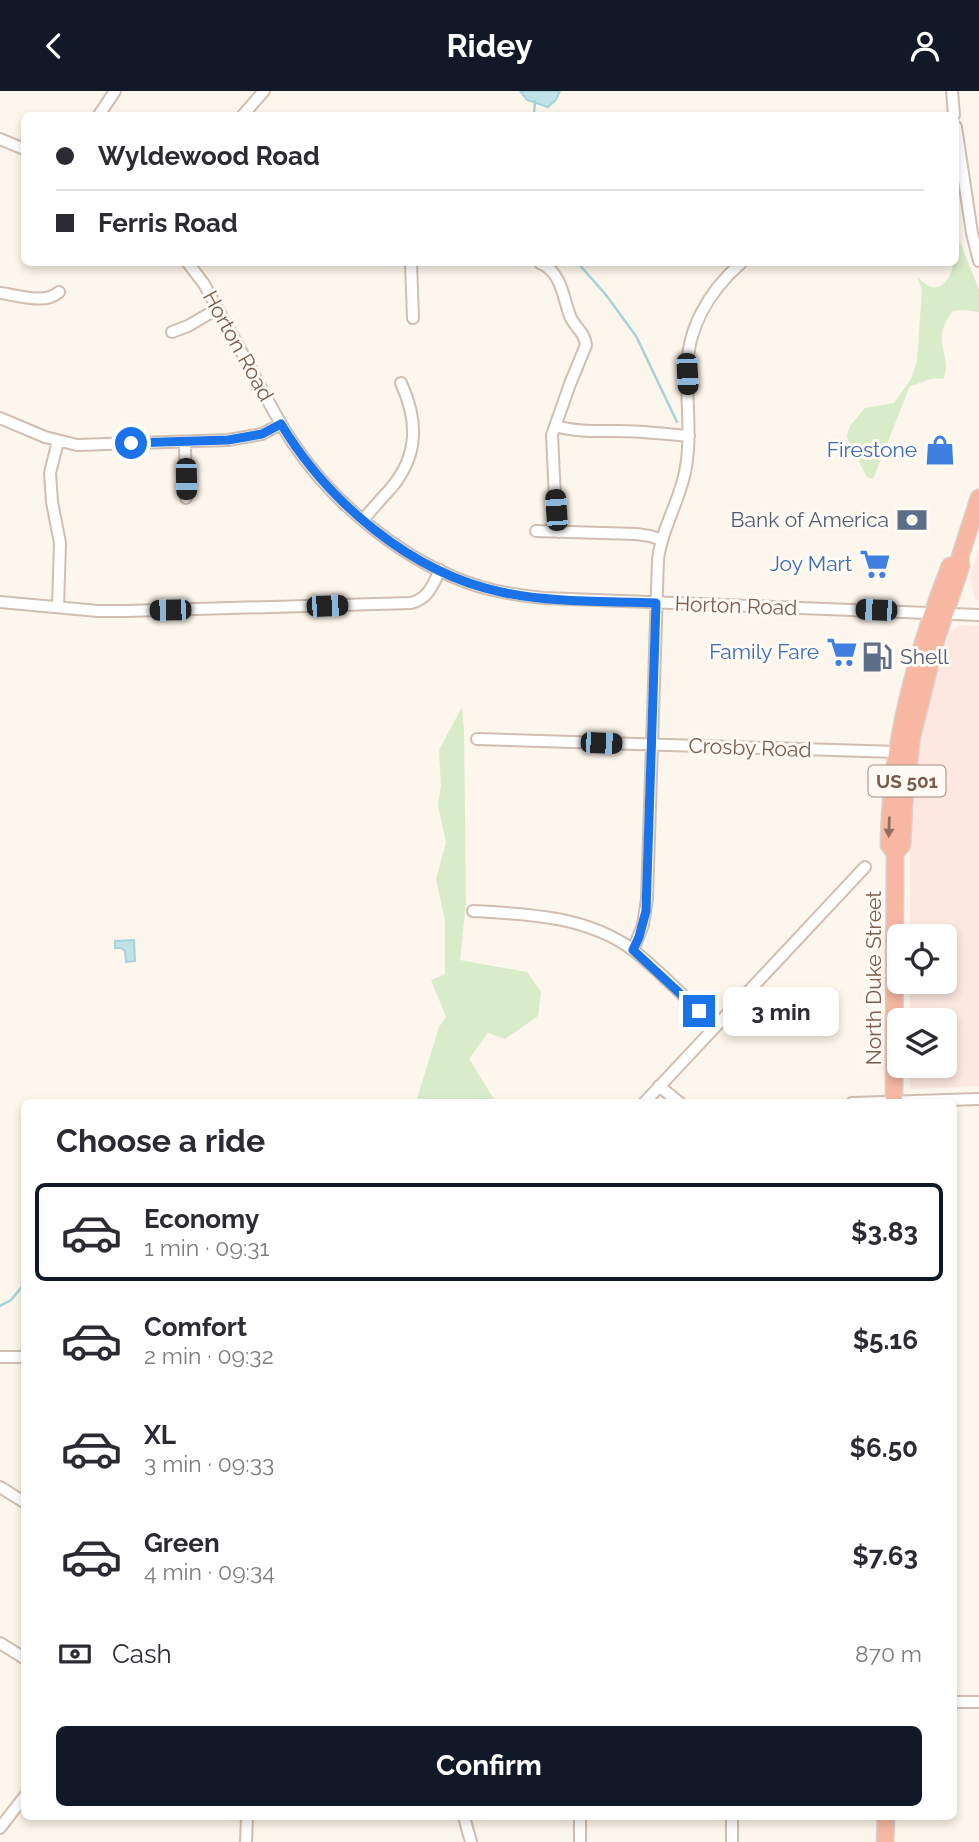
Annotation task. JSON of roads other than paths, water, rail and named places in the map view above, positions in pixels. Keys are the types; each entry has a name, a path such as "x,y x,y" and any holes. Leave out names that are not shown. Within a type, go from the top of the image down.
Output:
{"highway":[{"name":"North Duke Street","path":"894,1099 895,853 889,845 889,826 897,753 903,714 938,613 951,564 960,557 979,498"},
{"name":"North Duke Street","path":"895,853 902,845 912,736 929,666 938,613"},
{"path":"885,1842 886,1820"}],"street":[{"path":"101,112 115,91"},
{"path":"246,112 264,91"},
{"path":"952,91 954,112"},
{"path":"0,139 21,148"},
{"path":"959,161 964,217 979,261"},
{"name":"Horton Road","path":"193,266 281,424 324,484 363,520 401,548 440,570 480,586 521,596 544,598 979,615"},
{"path":"411,266 413,318"},
{"path":"548,266 564,294 571,319 586,340 551,440 559,532"},
{"path":"633,950 646,911 658,559 685,472 689,436 688,352 706,302 720,283 727,267"},
{"path":"0,293 43,299 59,292"},
{"path":"172,332 217,309"},
{"path":"363,520 405,468 410,453 412,414 401,383"},
{"path":"0,418 58,441 78,445 228,440 262,434 281,424"},
{"path":"556,426 597,432 689,436"},
{"path":"58,441 50,473 52,502 60,543 58,607"},
{"path":"185,442 186,498"},
{"path":"536,531 636,534 662,540"},
{"path":"0,602 98,611 411,603 423,599 440,570"},
{"name":"Crosby Road","path":"477,739 897,753"},
{"path":"648,1099 864,867"},
{"path":"473,911 552,917 610,937 633,950 715,1026"},
{"path":"659,1086 675,1099"},
{"path":"957,1100 979,1099"},
{"path":"0,1357 21,1357"},
{"path":"0,1487 21,1500"},
{"path":"0,1643 21,1656"},
{"path":"957,1702 979,1702"},
{"path":"0,1828 21,1801"},
{"path":"246,1842 247,1820"},
{"path":"465,1820 471,1842"},
{"path":"580,1820 580,1842"},
{"path":"732,1820 732,1842"}],"water":[{"path":"520,91 560,91 556,100 548,107 527,100"},
{"path":"134,940 135,961 126,962 125,951 115,948 115,941"}],"waterway":[{"path":"534,112 535,101"},
{"path":"581,266 636,336 677,422"},
{"path":"0,1306 11,1300 21,1288"}],"place":[{"name":"Firestone","path":"940,450"},
{"name":"Bank of America","path":"912,520"},
{"name":"Joy Mart","path":"875,564"},
{"name":"Family Fare","path":"842,652"},
{"name":"Shell","path":"877,657"}]}
